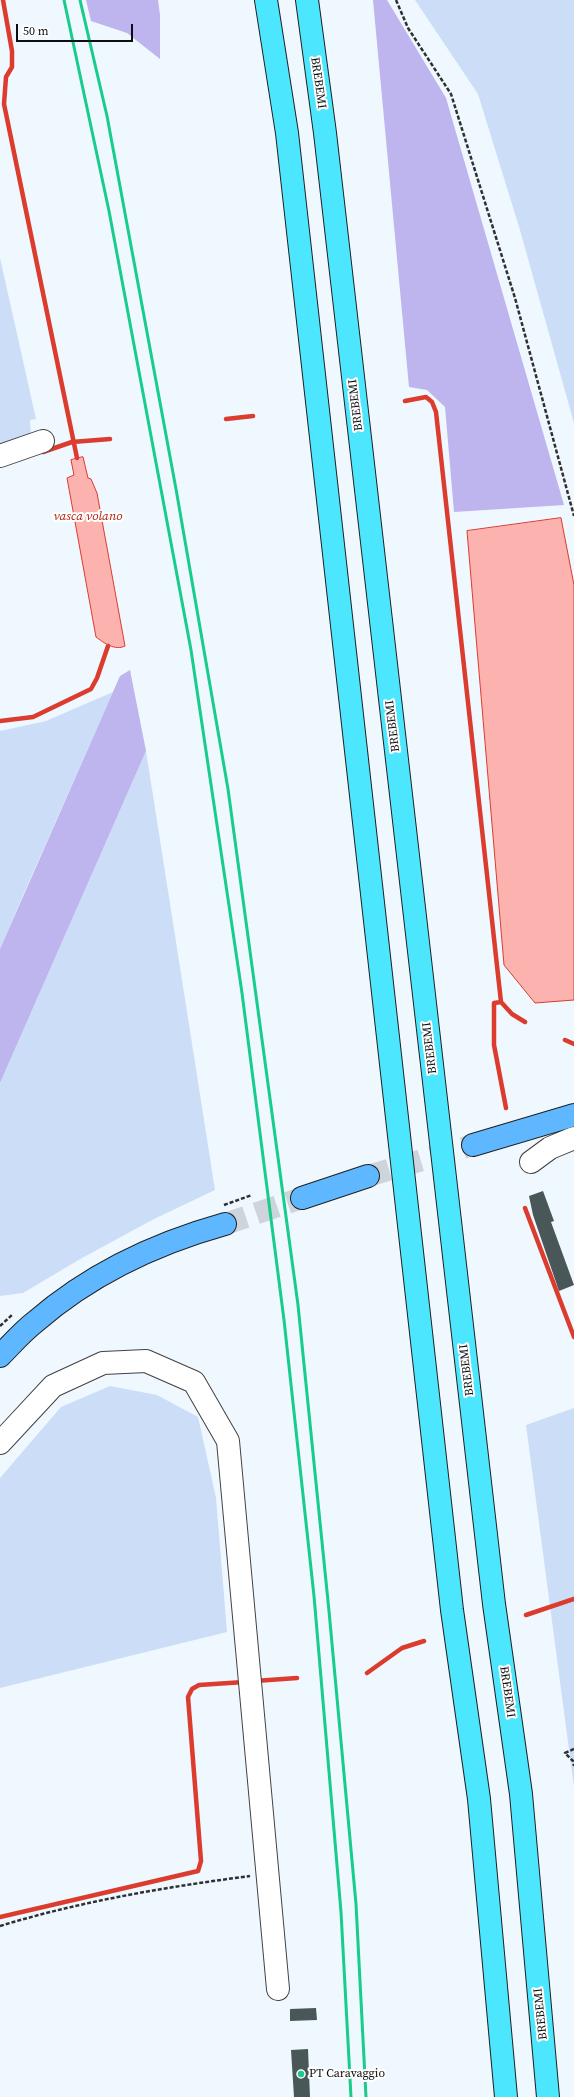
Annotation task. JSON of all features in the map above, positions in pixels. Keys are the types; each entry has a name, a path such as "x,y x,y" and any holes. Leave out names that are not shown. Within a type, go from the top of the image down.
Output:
{"highway":[{"path":"266,0 287,133 452,1610 479,1799 506,2097"},
{"name":"BREBEMI","path":"307,0 325,133 494,1604 521,1794 548,2097"}],"main road":[{"path":"473,1145 574,1114"},
{"path":"302,1198 368,1176"},
{"path":"0,1356 35,1322 84,1286 114,1268 190,1234 225,1224"}],"street":[{"path":"0,456 43,441"},
{"path":"531,1162 550,1148 574,1138"},
{"path":"0,1443 53,1386 103,1363 146,1361 194,1382 228,1441 278,1989"}],"path":[{"path":"396,0 408,28 451,94 515,298 574,516"},
{"path":"574,1749 565,1753 573,1761 574,1766"},
{"path":"0,1926 32,1916 132,1893 267,1874"}],"shaded area":[{"path":"86,0 158,0 160,15 160,59 127,33 91,21"},
{"path":"373,0 387,0 446,98 564,505 454,512 445,407 427,390 409,387"},
{"path":"415,0 574,0 574,423 520,230 478,94"},
{"path":"0,258 36,419 30,420 31,438 0,448"},
{"path":"130,670 146,751 0,1083 0,949 120,676"},
{"path":"113,692 0,949 0,731 46,721"},
{"path":"146,751 215,1190 154,1219 82,1258 23,1293 0,1296 0,1083"},
{"path":"110,1386 157,1395 198,1417 216,1498 227,1632 0,1688 0,1478 61,1407"},
{"path":"574,1408 574,1787 526,1425"}],"water":[{"name":"vasca volano","path":"83,457 88,478 91,479 97,493 125,646 117,648 102,642 96,637 67,478 74,475 71,460"},
{"path":"561,518 574,585 574,1000 535,1003 504,965 467,531"}],"building":[{"path":"543,1191 554,1221 551,1222 574,1285 559,1291 533,1215 529,1196"},
{"path":"316,2008 317,2020 290,2021 290,2009"},
{"name":"PT Caravaggio","path":"308,2049 310,2097 294,2097 291,2050"}],"waterway":[{"path":"3,0 12,51 12,67 6,77 4,104 77,458"},
{"path":"405,401 426,397 432,402 436,412 501,1002 512,1014 525,1022"},
{"path":"226,419 253,416"},
{"path":"43,452 72,442 110,439"},
{"path":"0,721 33,717 91,689 97,678 108,646"},
{"path":"501,1002 494,1003 494,1045 506,1108"},
{"path":"565,1040 574,1044"},
{"path":"525,1208 574,1337"},
{"path":"526,1615 574,1599"},
{"path":"367,1673 402,1648 424,1641"},
{"path":"255,1681 297,1678"},
{"path":"0,1917 198,1871 201,1861 188,1697 192,1689 199,1685 244,1682"}],"tunnel":[{"path":"368,1176 473,1145"},
{"path":"225,1224 302,1198"}],"railway":[{"path":"64,0 109,211 191,650 242,993 284,1320 314,1596 341,1912 351,2097"},
{"path":"80,0 107,116 176,489 228,789 298,1305 329,1611 356,1904 366,2097"}],"place":[{"name":"PT Caravaggio","path":"301,2074"}]}
